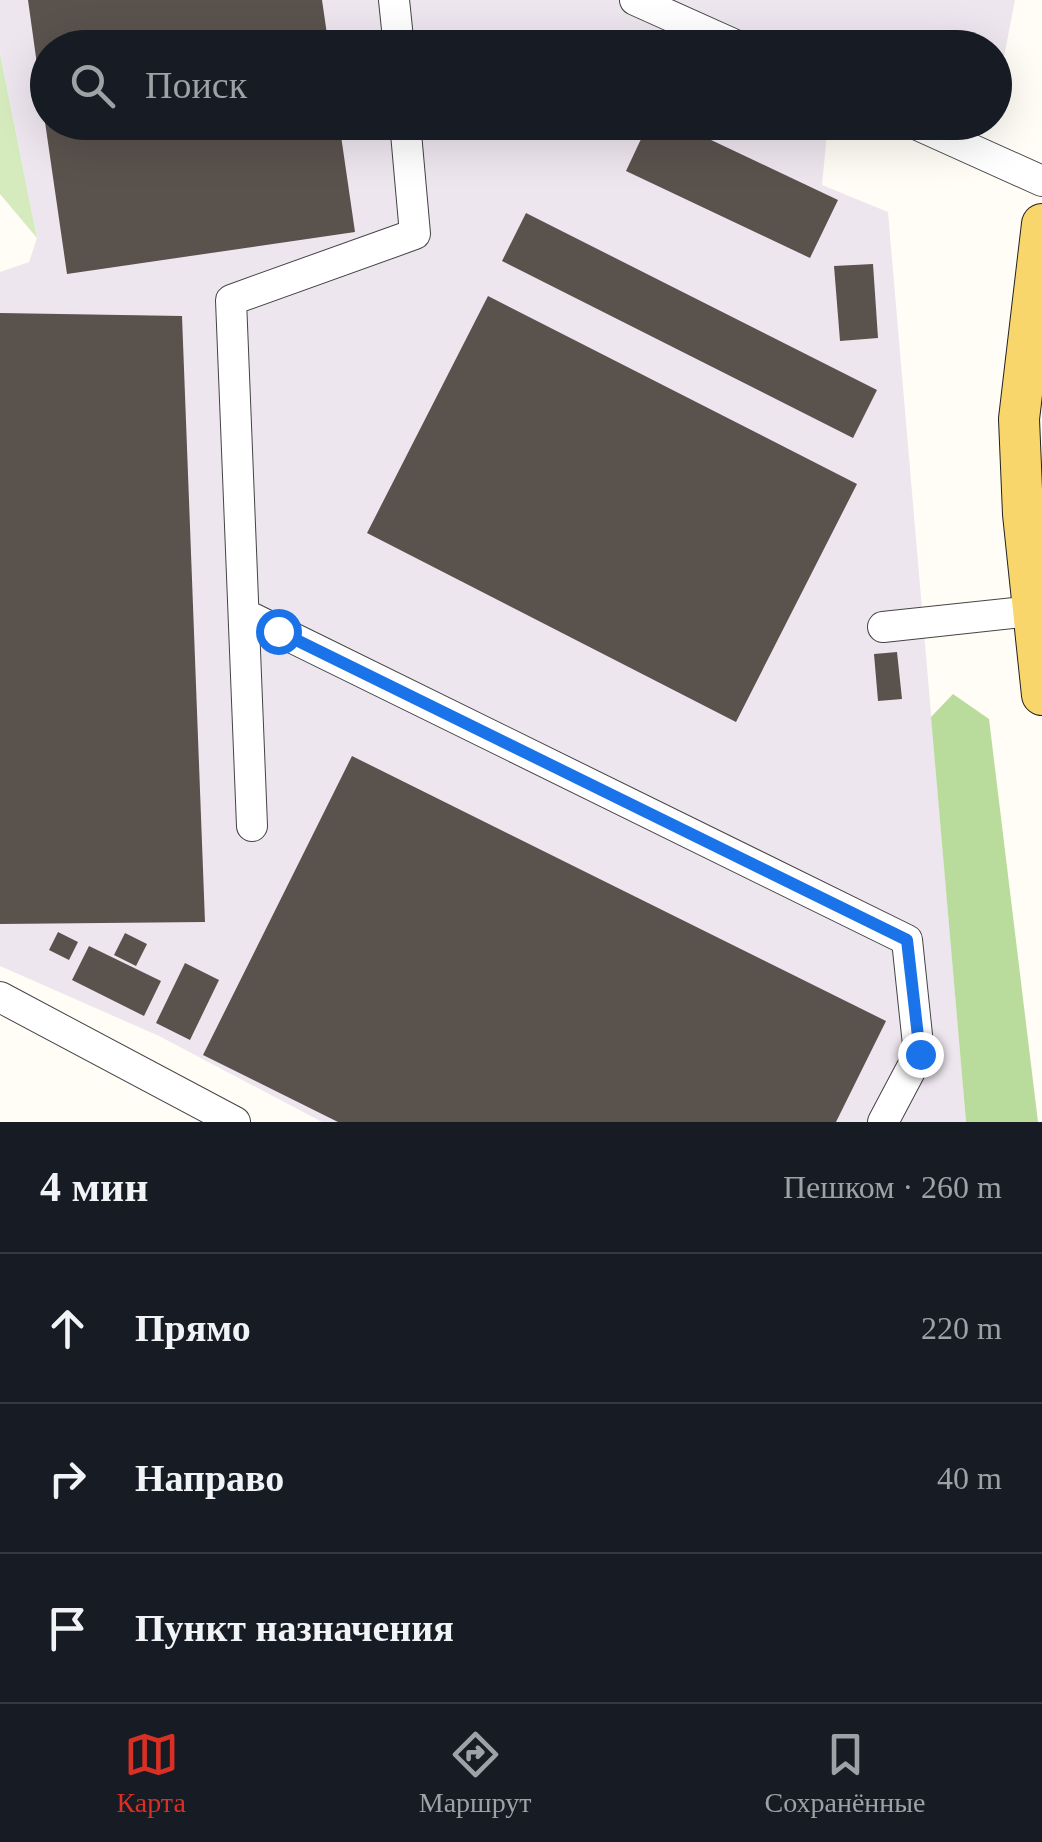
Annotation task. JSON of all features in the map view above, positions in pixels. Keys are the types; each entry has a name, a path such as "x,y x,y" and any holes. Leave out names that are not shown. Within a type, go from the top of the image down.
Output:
{"main road":[{"path":"1042,224 1019,419 1042,695"}],"street":[{"path":"394,0 397,30"},
{"path":"636,0 702,30"},
{"path":"252,826 231,300 416,234 408,140"},
{"path":"951,140 1042,181"},
{"path":"883,627 1032,610"},
{"path":"244,614 907,940 920,1054 883,1122"},
{"path":"0,996 236,1122"}],"shaded area":[{"path":"0,0 1015,0 1009,30 30,30 30,140 826,140 822,185 888,212 966,1122 322,1122 159,1036 0,966 0,272 29,262 37,238 0,53"}],"green space":[{"path":"0,53 37,238 0,194"},
{"path":"953,694 989,719 1038,1122 966,1122 931,717"}],"building":[{"path":"28,0 322,0 326,30 32,30"},
{"path":"48,140 342,140 355,232 67,274"},
{"path":"641,140 711,140 838,200 810,258 626,171"},
{"path":"526,213 877,390 853,438 502,261"},
{"path":"873,264 878,338 840,341 834,266"},
{"path":"488,296 857,484 736,722 367,533"},
{"path":"0,313 182,316 205,922 0,924"},
{"path":"897,652 902,699 878,701 874,654"},
{"path":"352,756 886,1021 836,1122 338,1122 203,1055"},
{"path":"58,932 78,942 69,960 49,950"},
{"path":"125,933 147,944 136,966 114,955"},
{"path":"89,946 161,981 144,1016 72,980"},
{"path":"185,963 219,980 190,1040 156,1023"}],"route":[{"path":"278,631 907,940 920,1054"}]}
